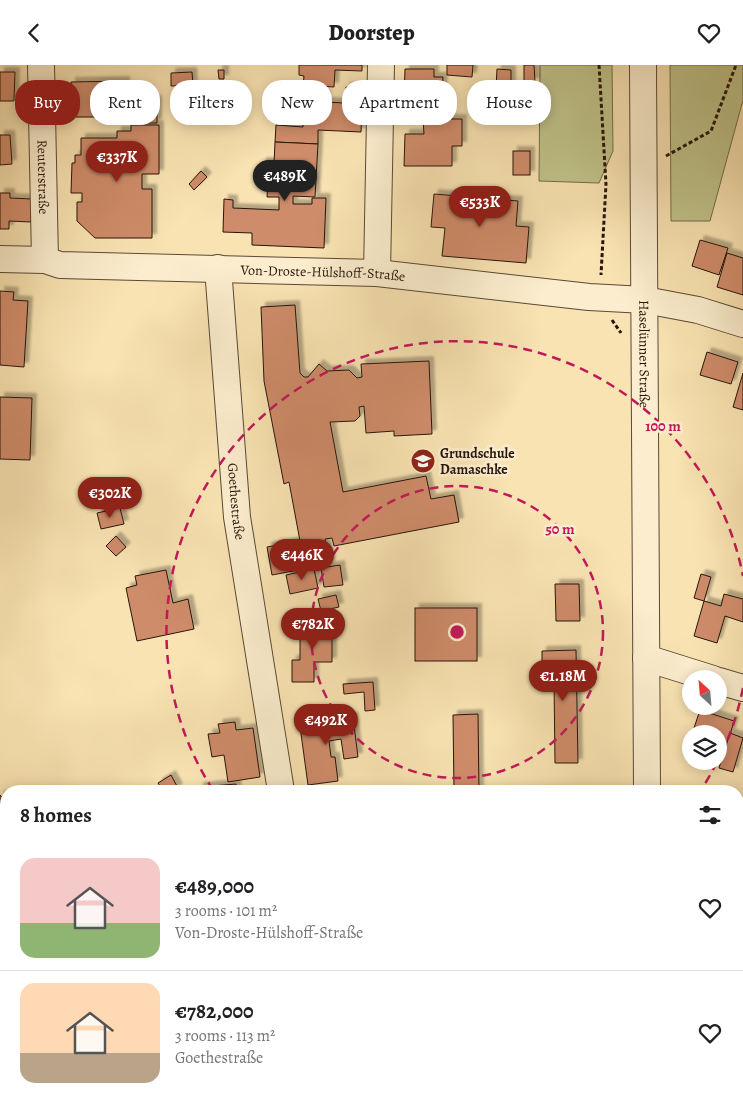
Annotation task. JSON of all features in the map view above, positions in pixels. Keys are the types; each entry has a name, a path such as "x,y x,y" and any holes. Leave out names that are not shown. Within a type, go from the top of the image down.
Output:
{"street":[{"name":"Reuterstraße","path":"42,65 45,260"},
{"path":"377,273 381,65"},
{"name":"Haselünner Straße","path":"643,65 647,785"},
{"name":"Von-Droste-Hülshoff-Straße","path":"0,259 45,260 60,265 377,273 589,297 645,300 698,310 743,325"},
{"name":"Goethestraße","path":"218,268 237,517 280,785"},
{"path":"646,659 682,670"},
{"path":"728,684 743,688"}],"path":[{"path":"599,65 606,184 602,275"},
{"path":"660,159 711,131 736,65"}],"green space":[{"path":"540,65 612,65 613,151 599,183 539,181 539,125 551,125 551,80 540,80"},
{"path":"670,65 743,65 743,100 710,221 671,221"}],"building":[{"path":"299,65 362,65 362,71 335,70 334,87 332,87 332,80 304,80 304,76 299,75"},
{"path":"447,65 473,65 472,77 447,75"},
{"path":"524,65 534,65 535,80 524,80"},
{"path":"405,69 434,69 434,77 443,77 443,80 405,80"},
{"path":"497,69 511,70 511,80 496,80"},
{"path":"218,70 224,70 224,79 219,79"},
{"path":"0,72 15,72 14,101 0,101"},
{"path":"192,72 193,80 171,80 171,73"},
{"path":"80,82 90,82 90,117 80,117"},
{"path":"332,102 342,103 342,125 361,125 361,132 318,130 318,144 275,142 276,125 303,127 303,125 332,125"},
{"path":"457,119 462,119 462,146 452,146 452,166 404,166 405,134 424,134 423,125 457,125"},
{"path":"131,125 159,125 159,174 142,174 142,189 152,189 152,238 95,238 77,221 77,202 82,202 82,193 71,193 72,163 75,163 75,155 81,155 81,138 117,138 117,131 131,131"},
{"path":"0,135 10,135 12,164 0,165"},
{"path":"275,142 318,144 315,197 293,196 293,204 312,204 312,198 326,198 324,248 252,245 252,233 223,232 224,199 233,200 233,208 279,210 279,197 267,197 268,182 261,182 262,162 274,163"},
{"path":"513,151 530,151 530,175 513,175"},
{"path":"201,171 207,177 194,190 189,184"},
{"path":"0,193 10,193 10,198 32,199 31,222 9,221 9,229 0,229"},
{"path":"434,194 518,201 516,226 529,227 526,263 442,256 445,228 431,227"},
{"path":"700,240 728,248 719,275 692,266"},
{"path":"727,253 743,258 743,295 717,287"},
{"path":"0,291 14,292 13,300 28,301 24,367 0,365"},
{"name":"Grundschule Damaschke","path":"295,305 300,373 304,377 308,377 319,364 327,371 349,370 357,378 362,377 361,364 429,361 432,434 394,436 394,431 366,433 364,406 359,407 360,416 355,421 330,422 343,492 426,476 431,499 454,495 459,522 334,546 332,538 325,539 330,564 272,575 267,547 300,541 289,482 284,484 264,381 261,307"},
{"path":"707,352 738,362 731,384 700,375"},
{"path":"743,373 743,410 733,407"},
{"path":"0,397 32,398 30,460 0,459"},
{"path":"120,508 124,524 101,529 97,513"},
{"path":"116,536 126,547 116,556 106,546"},
{"path":"340,565 343,585 324,587 321,568"},
{"path":"314,569 318,588 290,594 286,575"},
{"path":"166,570 173,603 188,599 194,629 137,641 126,588 137,585 135,576"},
{"path":"701,574 711,577 704,601 694,598"},
{"path":"555,584 579,584 580,621 556,621"},
{"path":"724,594 743,599 743,622 725,616 717,643 694,636 704,601 721,606"},
{"path":"336,595 339,607 321,611 318,599"},
{"path":"415,608 477,608 477,661 415,661"},
{"path":"300,622 332,622 332,662 314,662 314,682 292,682 292,660 300,660"},
{"path":"576,650 578,763 555,763 554,681 542,681 542,651"},
{"path":"373,682 375,710 365,711 364,692 344,694 343,684"},
{"path":"338,713 339,720 353,717 358,757 344,759 341,739 329,741 331,757 335,757 338,781 308,785 299,719"},
{"path":"478,714 479,785 454,785 453,715"},
{"path":"698,715 715,715 734,721 727,745 727,725 695,725"},
{"path":"235,722 236,730 253,728 260,777 228,782 224,755 212,757 208,734 220,733 218,724"},
{"path":"730,733 743,738 733,772 726,770 727,743"},
{"path":"171,775 176,785 159,785 158,783"}],"place":[{"name":"Grundschule Damaschke","path":"423,461"}]}
